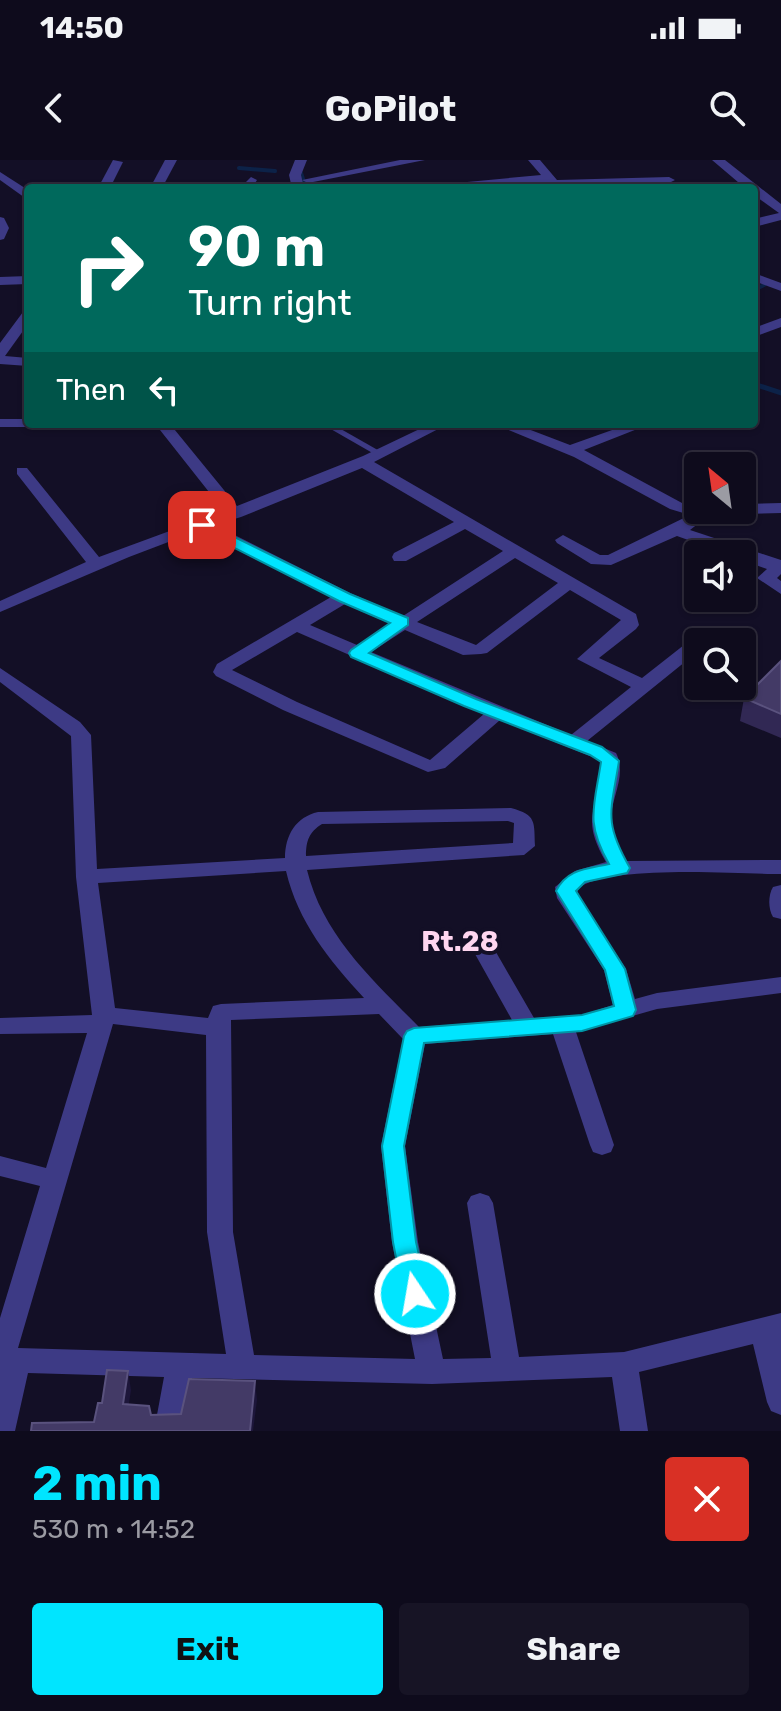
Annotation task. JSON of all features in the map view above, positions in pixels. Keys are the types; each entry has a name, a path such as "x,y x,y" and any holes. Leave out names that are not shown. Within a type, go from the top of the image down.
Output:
{"street":[{"path":"158,184 171,160"},
{"path":"301,160 295,175 303,184 419,160"},
{"path":"534,160 554,183"},
{"path":"718,160 747,184"},
{"path":"106,184 117,162"},
{"path":"0,175 24,193"},
{"path":"530,184 669,180"},
{"path":"758,194 781,215"},
{"path":"758,222 781,215"},
{"path":"0,221 3,228 0,236"},
{"path":"758,278 781,287"},
{"path":"0,281 24,280"},
{"path":"24,319 7,335 0,357 24,361"},
{"path":"758,331 781,322"},
{"path":"0,423 24,423"},
{"path":"166,428 235,514"},
{"path":"0,607 97,565 235,514 430,428"},
{"path":"511,428 568,451 684,508"},
{"path":"568,451 632,428"},
{"path":"361,461 626,615 632,623 586,659 643,686"},
{"path":"22,471 97,565"},
{"path":"756,509 781,508"},
{"path":"400,557 466,522"},
{"path":"563,540 603,561 689,524"},
{"path":"202,525 344,597 469,651 476,651 568,584"},
{"path":"676,530 779,566 766,578 781,589"},
{"path":"357,653 515,551"},
{"path":"344,597 223,668 222,672 290,706 428,766 438,764 497,713"},
{"path":"298,626 497,713 604,755 610,761 600,824 604,840 620,868"},
{"path":"573,743 684,654"},
{"path":"0,673 81,735 87,877 103,1019 6,1361 1,1431"},
{"path":"87,877 295,863 517,850 525,846 522,817 511,814 318,818 299,830 295,863 311,913 320,930 414,1036"},
{"path":"626,1010 615,969 566,891 571,881 579,876 620,868 781,867"},
{"path":"781,892 781,912"},
{"path":"481,945 527,1027"},
{"path":"414,1036 582,1023 657,1001 781,985"},
{"path":"242,1368 220,1232 218,1028 221,1012 387,1005"},
{"path":"0,1026 103,1019 218,1028"},
{"path":"562,1025 602,1145"},
{"path":"414,1036 393,1146 405,1242 432,1372"},
{"path":"0,1166 10,1166 55,1180"},
{"path":"480,1203 507,1370"},
{"path":"6,1361 432,1372 507,1370 624,1364 772,1327 781,1402"},
{"path":"624,1364 634,1431"},
{"path":"168,1431 180,1366"}],"lane":[{"path":"333,428 379,453"}],"building":[{"path":"781,661 781,714 749,700 756,700 756,686"},
{"path":"107,1370 128,1371 123,1404 149,1406 151,1415 181,1414 189,1379 255,1381 250,1431 31,1431 32,1423 94,1422 98,1403 102,1403"}],"waterway":[{"path":"239,168 275,171"},
{"path":"301,173 305,184"},
{"path":"758,288 764,285"},
{"path":"758,385 781,393"}],"district":[{"name":"Rt.28","path":"460,941"}],"route":[{"path":"202,525 344,597 402,622 357,653 609,757 609,782 600,824 604,840 620,868 579,876 571,881 566,891 615,969 626,1010 582,1023 414,1036 393,1146 415,1294"}]}
